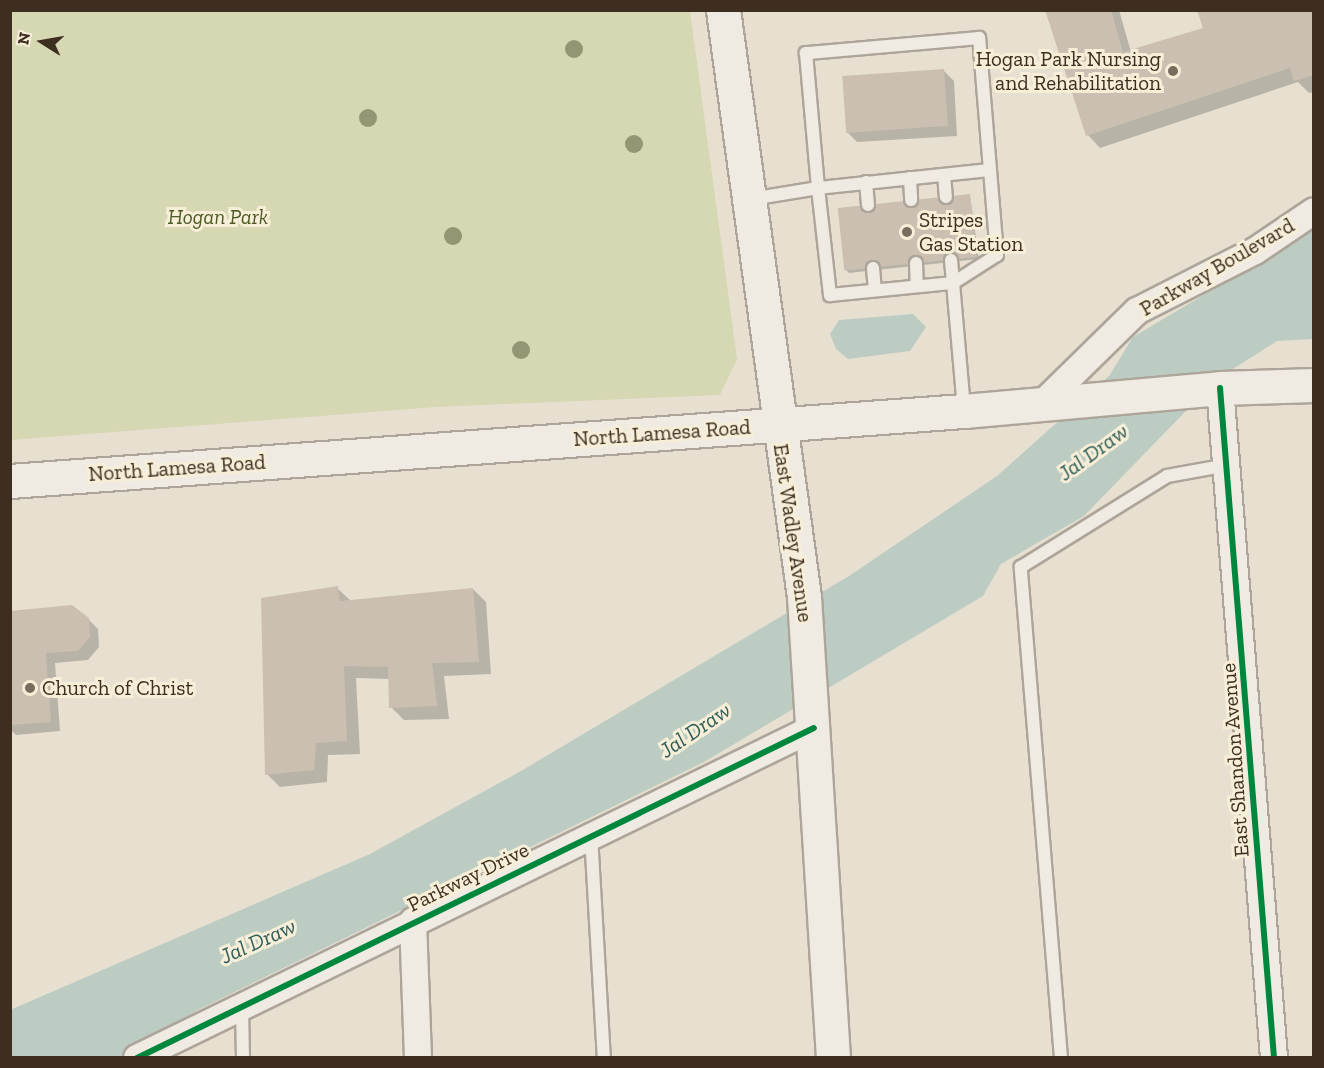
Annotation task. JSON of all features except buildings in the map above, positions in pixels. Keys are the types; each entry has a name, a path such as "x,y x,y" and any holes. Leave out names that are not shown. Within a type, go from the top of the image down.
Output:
{"main road":[{"name":"East Wadley Avenue","path":"723,10 746,199 804,597 833,1058"},
{"name":"North Lamesa Road","path":"10,481 964,411 1045,401 1220,388 1314,385"}],"street":[{"name":"Parkway Boulevard","path":"1045,401 1137,311 1255,250 1314,211"},
{"name":"East Shandon Avenue","path":"1220,388 1274,1058"},
{"name":"Parkway Drive","path":"137,1058 413,921 814,728"},
{"path":"413,921 418,1058"}],"lane":[{"path":"979,38 988,171 997,255 953,283 830,295 818,188 806,52 979,38"},
{"path":"746,199 866,182 988,171"},
{"path":"944,175 946,197"},
{"path":"910,178 911,200"},
{"path":"866,182 868,205"},
{"path":"951,260 964,411"},
{"path":"916,263 917,286"},
{"path":"873,268 875,289"},
{"path":"1061,1058 1021,567 1167,476 1228,465"},
{"path":"591,835 604,1058"},
{"path":"242,1006 243,1058"}],"green space":[{"name":"Hogan Park","path":"11,10 690,11 737,359 720,395 436,407 11,440"}],"water":[{"name":"Jal Draw","path":"1313,230 1313,339 1277,341 1217,379 1084,516 1001,564 983,596 704,762 198,1010 120,1057 11,1057 10,1010 370,854 521,771 849,576 997,476 1109,376 1133,337"},
{"path":"913,314 926,327 910,351 848,359 836,349 830,334 839,320"}],"cycle path":[{"path":"1220,388 1274,1058"},
{"path":"137,1058 814,728"}],"place":[{"name":"Hogan Park Nursing and Rehabilitation","path":"1173,71"},
{"name":"Stripes Gas Station","path":"907,232"},
{"name":"Church of Christ","path":"30,688"}]}
